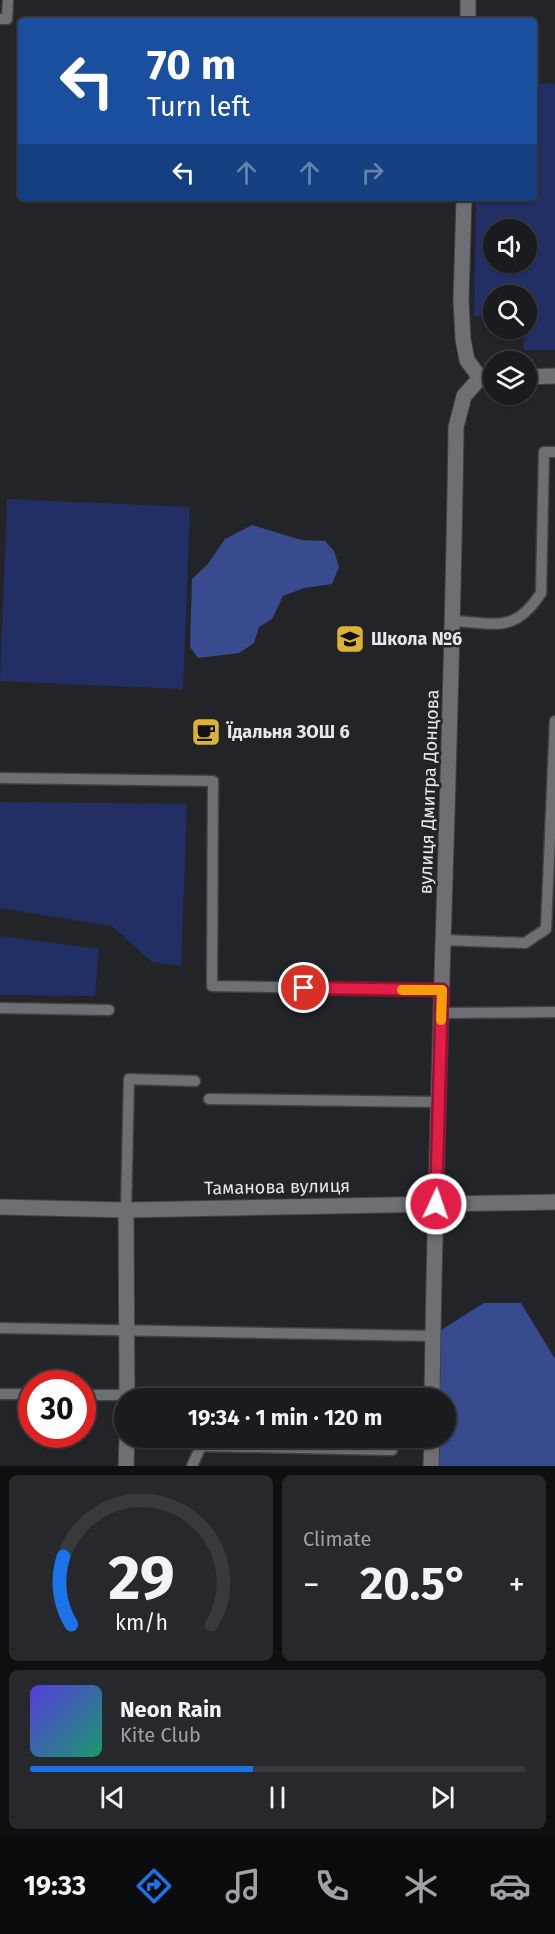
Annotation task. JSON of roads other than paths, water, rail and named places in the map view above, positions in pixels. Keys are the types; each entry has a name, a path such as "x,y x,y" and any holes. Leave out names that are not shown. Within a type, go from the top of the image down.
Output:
{"street":[{"path":"468,0 468,18"},
{"name":"вулиця Дмитра Донцова","path":"464,201 461,301 463,339 467,360 483,374"},
{"path":"537,377 555,376"},
{"name":"вулиця Дмитра Донцова","path":"432,1388 453,621 456,427 464,396 483,381"},
{"name":"Таманова вулиця","path":"0,1207 126,1210 555,1202"},
{"path":"126,1210 127,1388"},
{"path":"126,1466 127,1448"},
{"path":"431,1466 432,1448"}],"lane":[{"path":"0,19 7,18 8,0"},
{"path":"453,621 508,624 530,611 541,593 544,452 555,452"},
{"path":"444,940 525,943 546,929 551,896 555,721"},
{"path":"0,778 213,781 212,986 442,990"},
{"path":"0,1008 109,1010"},
{"path":"442,1013 555,1012"},
{"path":"126,1210 129,1079 195,1081"},
{"path":"209,1099 439,1102"},
{"path":"0,1328 433,1336"},
{"path":"0,1394 18,1394"},
{"path":"96,1396 114,1396"},
{"path":"192,1466 201,1446 392,1450"}],"place":[{"name":"Школа №6","path":"350,639"},
{"name":"Їдальня ЗОШ 6","path":"206,732"}]}
